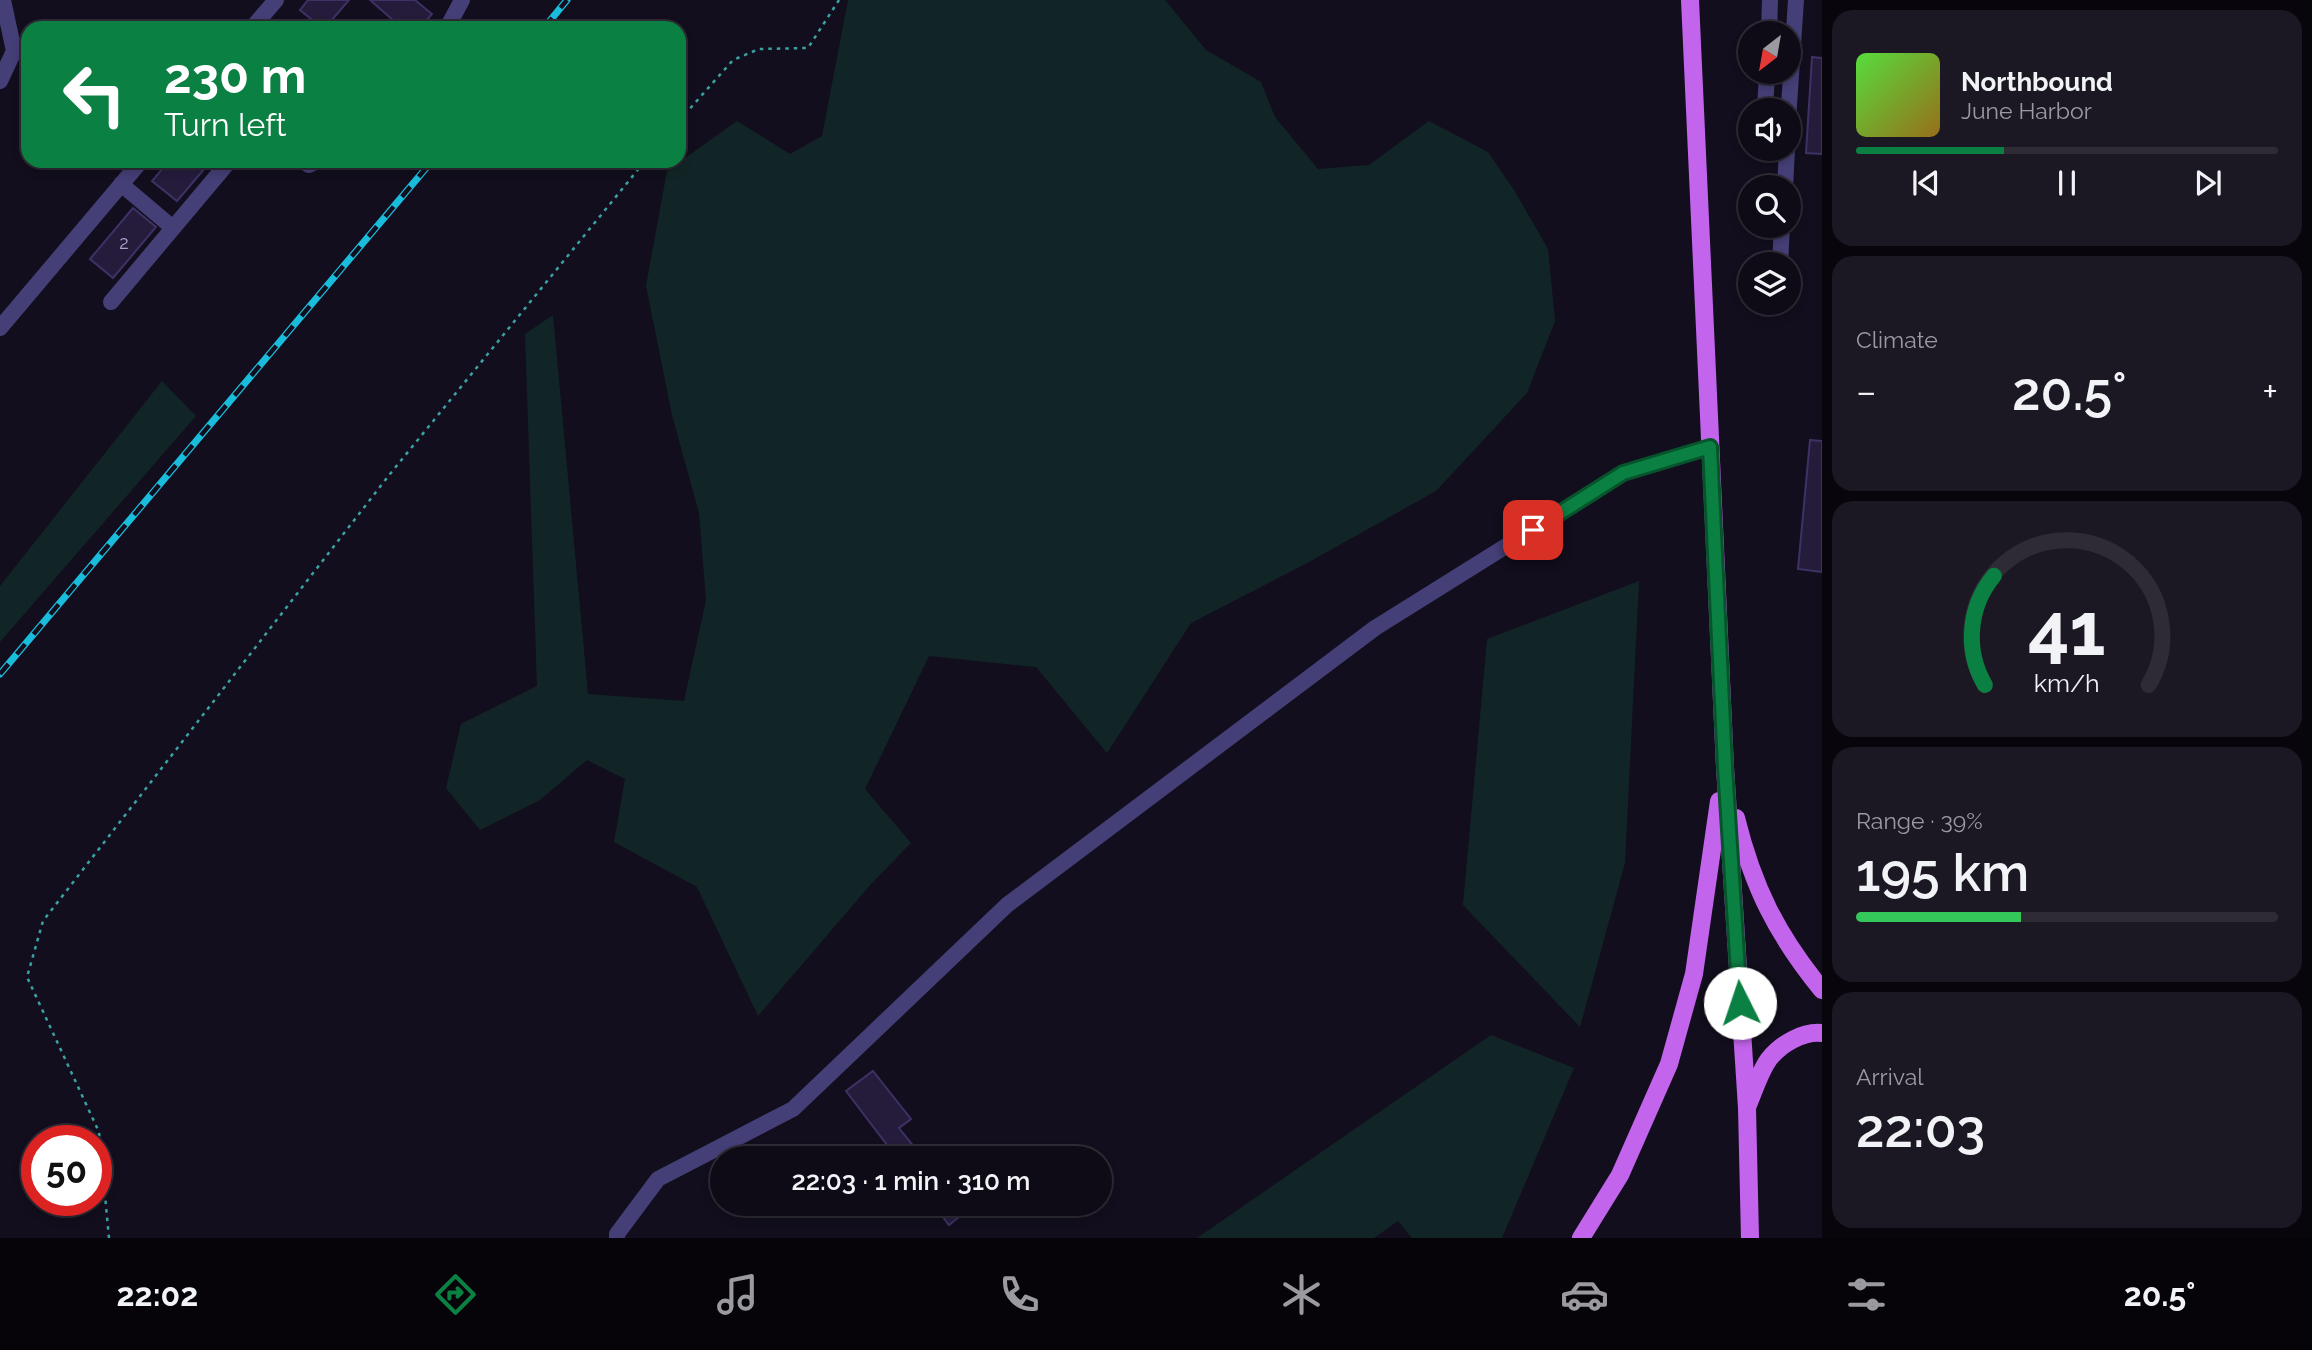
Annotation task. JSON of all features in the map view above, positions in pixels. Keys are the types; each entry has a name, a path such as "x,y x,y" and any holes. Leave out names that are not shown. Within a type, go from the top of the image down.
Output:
{"main road":[{"path":"1690,0 1725,767 1747,1108 1750,1238"},
{"path":"1725,767 1744,852 1761,898 1790,948 1822,990"},
{"path":"1581,1238 1620,1175 1669,1064 1694,974 1725,767"},
{"path":"1747,1108 1769,1060 1792,1040 1813,1032 1822,1033"}],"street":[{"path":"0,81 13,51 3,0"},
{"path":"258,21 276,0"},
{"path":"451,21 462,0"},
{"path":"1769,21 1770,0"},
{"path":"1789,98 1796,0"},
{"path":"0,328 135,168"},
{"path":"111,302 223,168"},
{"path":"121,184 173,228"},
{"path":"617,1238 617,1234 658,1179 793,1109 1007,905 1375,628 1623,473 1710,447"}],"path":[{"path":"686,113 733,60 759,49 807,48 839,0"},
{"path":"109,1238 99,1132 27,977 43,920 390,474 639,168"}],"green space":[{"path":"848,0 1165,0 1206,50 1261,82 1275,117 1318,169 1369,165 1429,121 1488,152 1514,190 1548,249 1555,321 1527,393 1436,491 1309,562 1191,623 1107,753 1036,667 929,656 865,789 911,843 871,884 758,1016 697,887 614,842 625,779 587,760 540,800 480,830 446,788 461,724 537,686 525,334 553,315 588,694 684,701 706,600 699,513 672,415 646,286 667,171 671,168 686,168 686,157 737,121 790,154 822,136"},
{"path":"162,381 196,416 0,642 0,586"},
{"path":"1639,581 1625,863 1580,1027 1463,905 1487,639"},
{"path":"1491,1035 1574,1068 1502,1238 1412,1238 1398,1221 1374,1238 1197,1238"}],"building":[{"path":"308,0 349,0 331,21 313,21 300,10"},
{"path":"370,0 415,0 432,14 426,21 394,21"},
{"path":"1812,57 1822,58 1822,154 1806,153"},
{"path":"163,168 205,168 177,201 152,181"},
{"path":"133,208 156,227 113,278 90,259"},
{"path":"1810,440 1822,441 1822,572 1798,569"},
{"path":"873,1071 911,1119 899,1128 913,1146 888,1146 846,1091"},
{"path":"942,1216 960,1216 949,1225"}],"railway":[{"path":"550,21 567,0"},
{"path":"0,674 426,168"}],"route":[{"path":"1533,530 1623,473 1710,447 1725,767 1740,1003"}]}
